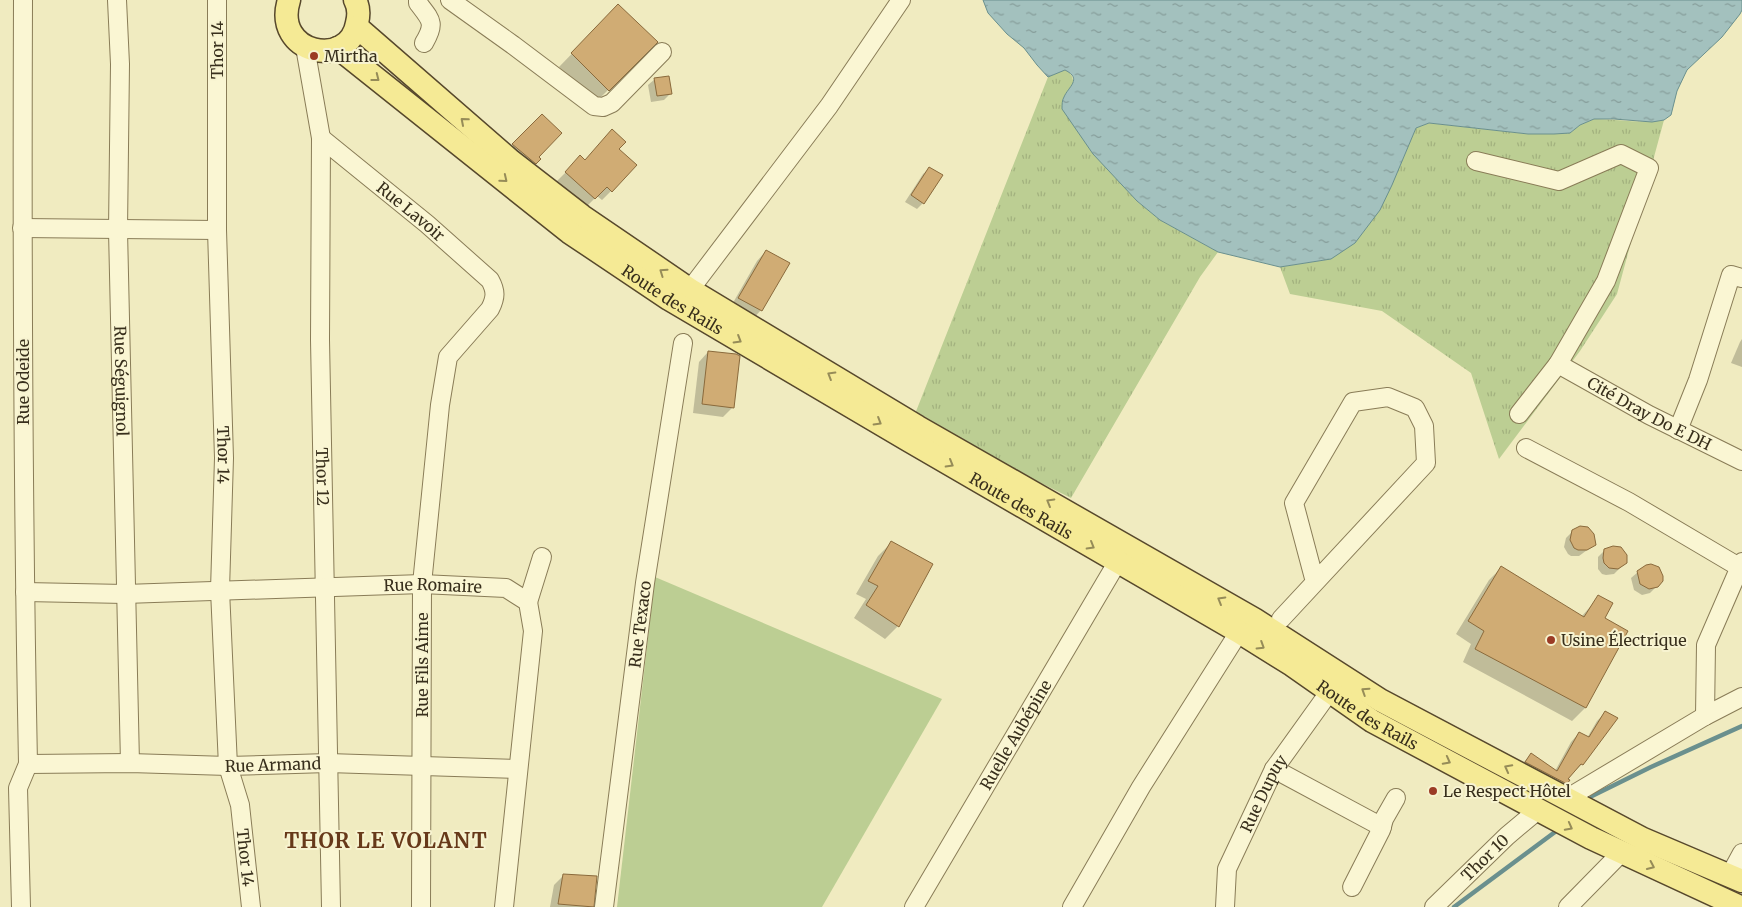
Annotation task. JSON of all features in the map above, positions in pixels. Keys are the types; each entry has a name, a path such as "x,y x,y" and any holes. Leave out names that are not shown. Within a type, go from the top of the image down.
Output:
{"main road":[{"path":"284,3 286,21 290,32 296,40 316,51 327,51 338,48 346,42 357,27 359,15 355,0"},
{"name":"Route des Rails","path":"357,27 511,161 582,216 692,291 918,427 1254,619 1380,700 1643,839 1736,878"},
{"name":"Route des Rails","path":"338,48 569,232 669,299 1239,632 1292,665 1372,721 1590,838 1740,907"}],"street":[{"name":"Rue Odeide","path":"23,0 22,228 28,764"},
{"name":"Rue Séguignol","path":"117,0 120,64 118,230 130,763"},
{"name":"Thor 14","path":"217,0 217,230 224,458 220,590 228,766 240,805 251,907"},
{"path":"418,0 418,3 430,18 431,31 424,43"},
{"path":"450,0 594,106 603,107 612,102 662,52"},
{"path":"695,283 829,106 901,0"},
{"name":"Thor 12","path":"306,47 321,138 320,340 331,907"},
{"name":"Rue Lavoir","path":"321,138 427,224 490,280 496,290"},
{"path":"1476,161 1559,181 1621,154 1648,168 1606,281 1558,364 1519,414"},
{"path":"22,228 217,230"},
{"path":"1678,430 1698,380 1731,276 1742,278"},
{"name":"Rue Fils Aime","path":"421,907 422,584 440,405 448,357 490,309 496,290"},
{"name":"Rue Texaco","path":"604,907 645,583 683,343"},
{"name":"Cité Dray Do E DH","path":"1558,364 1678,430 1742,461"},
{"path":"1281,619 1426,463 1424,426 1415,408 1388,397 1353,402 1294,503 1315,582"},
{"path":"1526,448 1741,564 1706,645 1705,716"},
{"path":"504,907 533,631 528,602 542,557"},
{"name":"Ruelle Aubépine","path":"914,907 1118,561"},
{"name":"Rue Romaire","path":"25,592 125,594 422,584 506,588 528,602"},
{"path":"1072,907 1141,787 1239,632"},
{"name":"Rue Dupuy","path":"1225,907 1226,877 1229,862 1274,770 1330,691"},
{"path":"1566,799 1705,716 1742,697"},
{"name":"Rue Armand","path":"28,764 130,763 228,766 328,763 518,769"},
{"path":"21,907 18,788 28,764"},
{"path":"1274,770 1382,827"},
{"path":"1352,887 1396,798"},
{"name":"Thor 10","path":"1434,907 1506,836 1543,812"},
{"path":"1736,878 1742,852"},
{"path":"1568,907 1621,853"}],"green space":[{"path":"1065,69 1073,80 1073,85 1068,91 1137,201 1160,220 1218,252 1200,277 1071,498 913,419 1048,77"},
{"path":"1594,119 1664,120 1617,294 1580,351 1499,459 1471,373 1382,311 1290,294 1280,267 1331,259 1409,143 1416,128 1429,123 1528,134 1570,133 1580,125"},
{"path":"655,577 942,699 822,907 617,907"}],"water":[{"path":"983,0 1742,0 1742,10 1722,37 1687,70 1677,91 1671,115 1664,120 1652,122 1594,119 1580,125 1570,133 1554,134 1528,134 1429,123 1416,128 1380,210 1355,243 1331,259 1280,267 1218,252 1160,220 1137,201 1093,154 1062,109 1063,100 1074,80 1070,73 1065,70 1048,77 1024,48 1007,34 988,13"}],"building":[{"path":"618,4 658,42 609,91 571,53"},
{"path":"669,76 672,94 657,96 654,78"},
{"path":"542,114 562,133 539,157 541,159 536,164 512,144"},
{"path":"612,129 626,142 619,149 637,165 612,192 607,187 595,199 565,172 580,155 585,160"},
{"path":"929,167 943,175 924,204 911,195"},
{"path":"766,250 790,263 762,311 738,298"},
{"path":"708,351 740,356 734,408 702,404"},
{"path":"1580,526 1588,527 1594,534 1596,545 1587,550 1574,548 1570,540 1572,530"},
{"path":"891,541 933,564 899,627 866,605 878,586 868,581"},
{"path":"1613,546 1621,547 1627,555 1627,563 1618,569 1609,568 1604,563 1604,549"},
{"path":"1651,564 1659,567 1663,581 1658,587 1649,589 1640,584 1637,571"},
{"name":"Usine Électrique","path":"1501,566 1584,617 1598,595 1613,603 1605,618 1628,631 1586,708 1475,649 1484,631 1468,621"},
{"path":"1605,711 1618,718 1583,765 1581,764 1568,779 1570,780 1567,784 1525,762 1531,753 1557,771 1579,732 1589,737"},
{"path":"563,874 597,876 594,907 558,904"}],"waterway":[{"path":"1592,796 1742,726"},
{"path":"1454,907 1555,832"}],"place":[{"name":"Mirtha","path":"314,56"},
{"name":"Usine Électrique","path":"1551,640"},
{"name":"Le Respect Hôtel","path":"1433,791"}],"district":[{"name":"THOR LE VOLANT","path":"386,840"}]}
